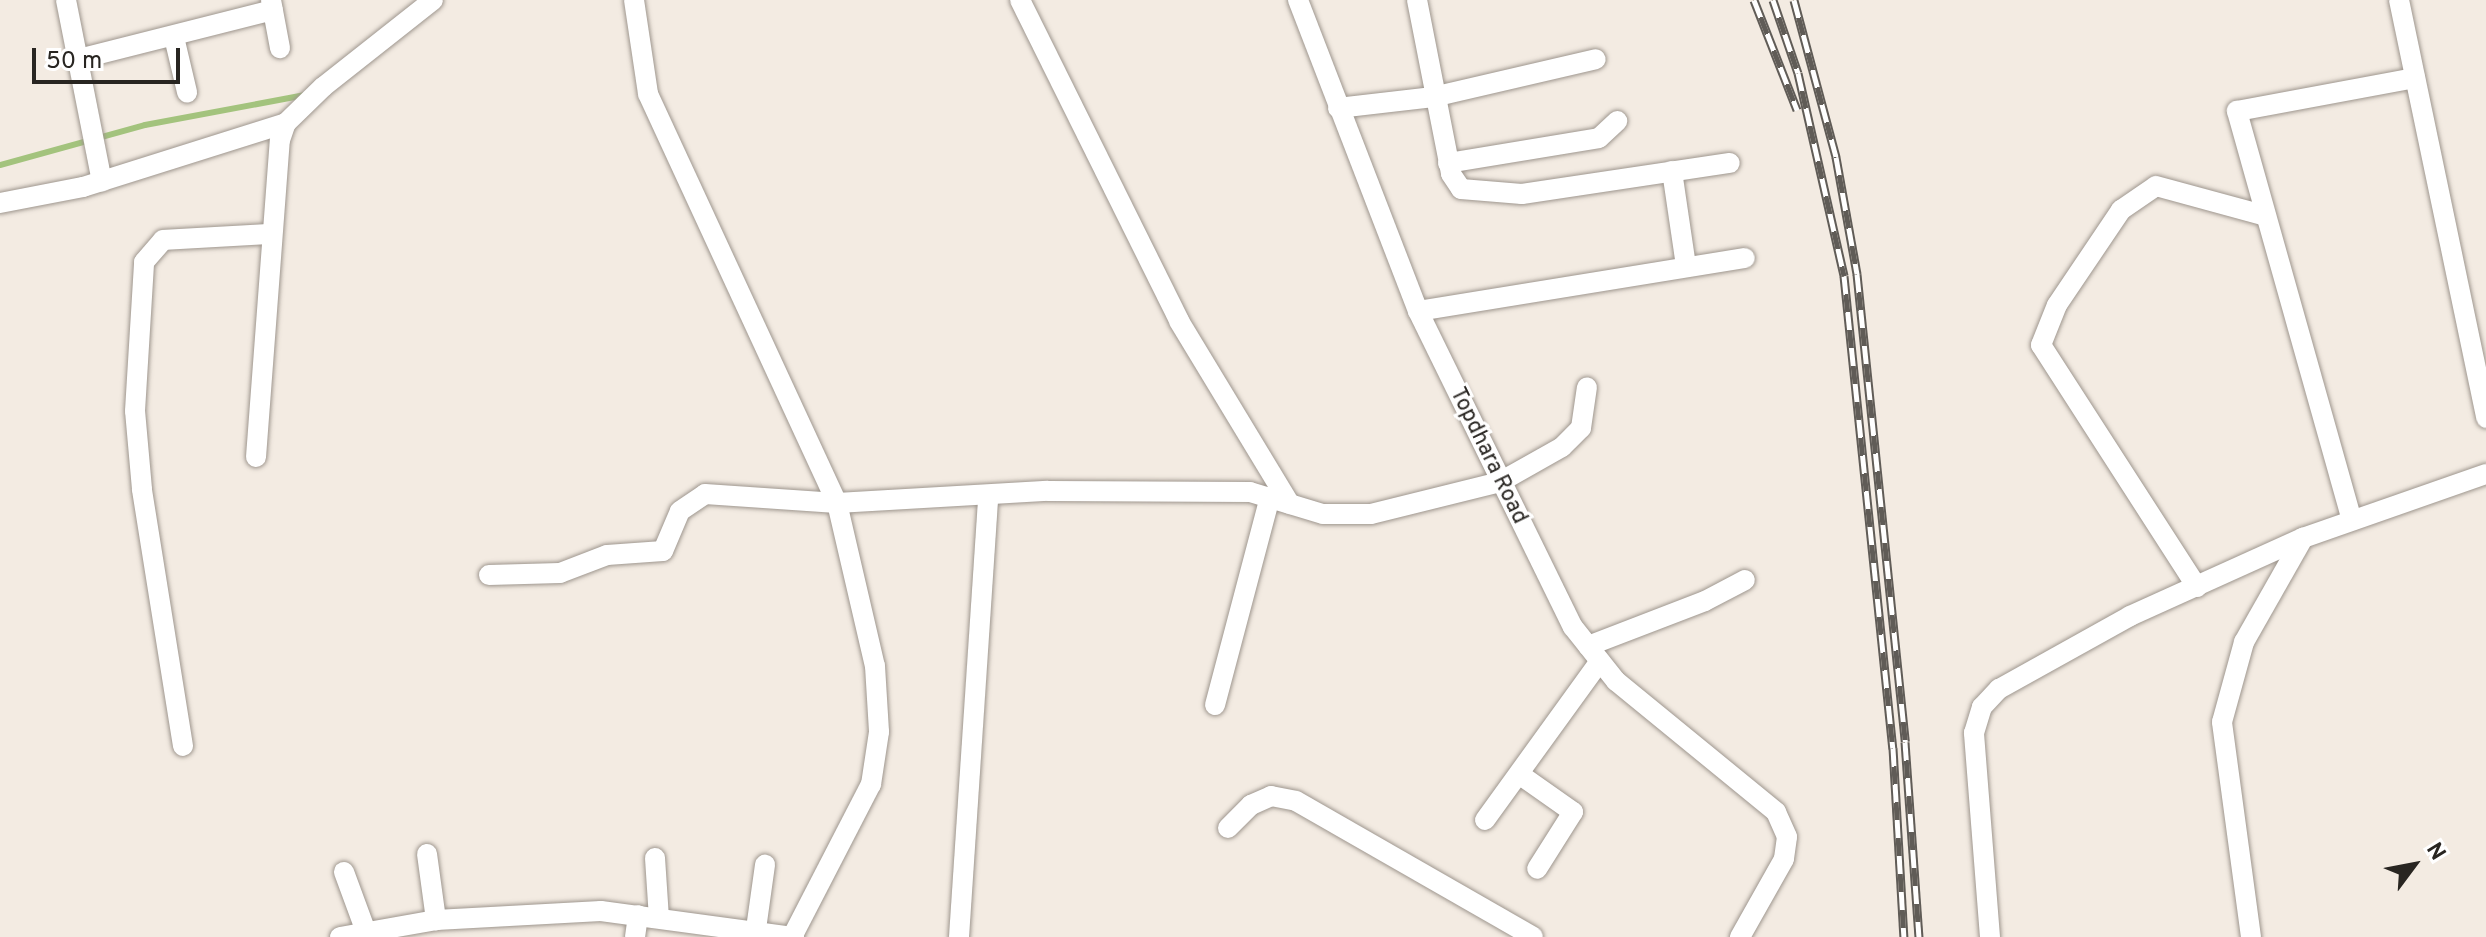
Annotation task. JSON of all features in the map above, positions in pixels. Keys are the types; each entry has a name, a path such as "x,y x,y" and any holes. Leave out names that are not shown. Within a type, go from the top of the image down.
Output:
{"street":[{"path":"66,0 75,60 102,181"},
{"path":"256,457 280,140 286,123 323,87 433,0"},
{"path":"340,937 365,929 436,920 601,911 756,929 792,937 871,784 879,732 875,666 837,503 648,94 634,0"},
{"path":"1020,0 1179,321 1280,500 1215,705"},
{"name":"Topdhara Road","path":"1298,0 1418,311 1573,627 1594,654 1659,720 1776,812 1787,837 1784,859 1740,937"},
{"path":"1417,0 1433,97 1448,163 1461,189 1472,194 1522,194 1730,163"},
{"path":"2399,0 2486,418"},
{"path":"75,60 174,37 272,5 280,48"},
{"path":"174,37 187,92"},
{"path":"1338,108 1433,97 1596,59"},
{"path":"2351,517 2263,215 2237,111 2415,78"},
{"path":"1448,163 1599,138 1617,121"},
{"path":"0,203 102,181 286,123"},
{"path":"1672,171 1686,266"},
{"path":"2197,587 2041,345 2057,305 2121,210 2156,186 2263,215"},
{"path":"183,746 142,489 135,411 144,262 163,240 272,234"},
{"path":"1418,311 1745,258"},
{"path":"489,575 560,573 607,555 663,551 669,548 680,511 698,495 837,503 1131,491 1280,500 1351,516 1500,482 1562,447 1581,428 1587,387"},
{"path":"1990,937 1974,733 1982,707 1999,689 2130,616 2303,538 2351,517 2486,474"},
{"path":"959,937 988,498"},
{"path":"2251,937 2222,722 2244,642 2303,538"},
{"path":"1485,820 1519,774 1594,654 1745,580"},
{"path":"1519,774 1573,812 1537,869"},
{"path":"1228,828 1251,805 1271,796 1296,801 1533,937"},
{"path":"427,854 436,920"},
{"path":"655,858 659,918"},
{"path":"756,929 765,865"},
{"path":"344,872 365,929"},
{"path":"635,937 638,915"}],"waterway":[{"path":"0,165 145,125 305,95"}],"railway":[{"path":"1754,0 1797,110"},
{"path":"1773,0 1798,73 1844,276 1893,748 1904,937"},
{"path":"1794,0 1836,157 1857,274 1905,742 1919,937"}]}
